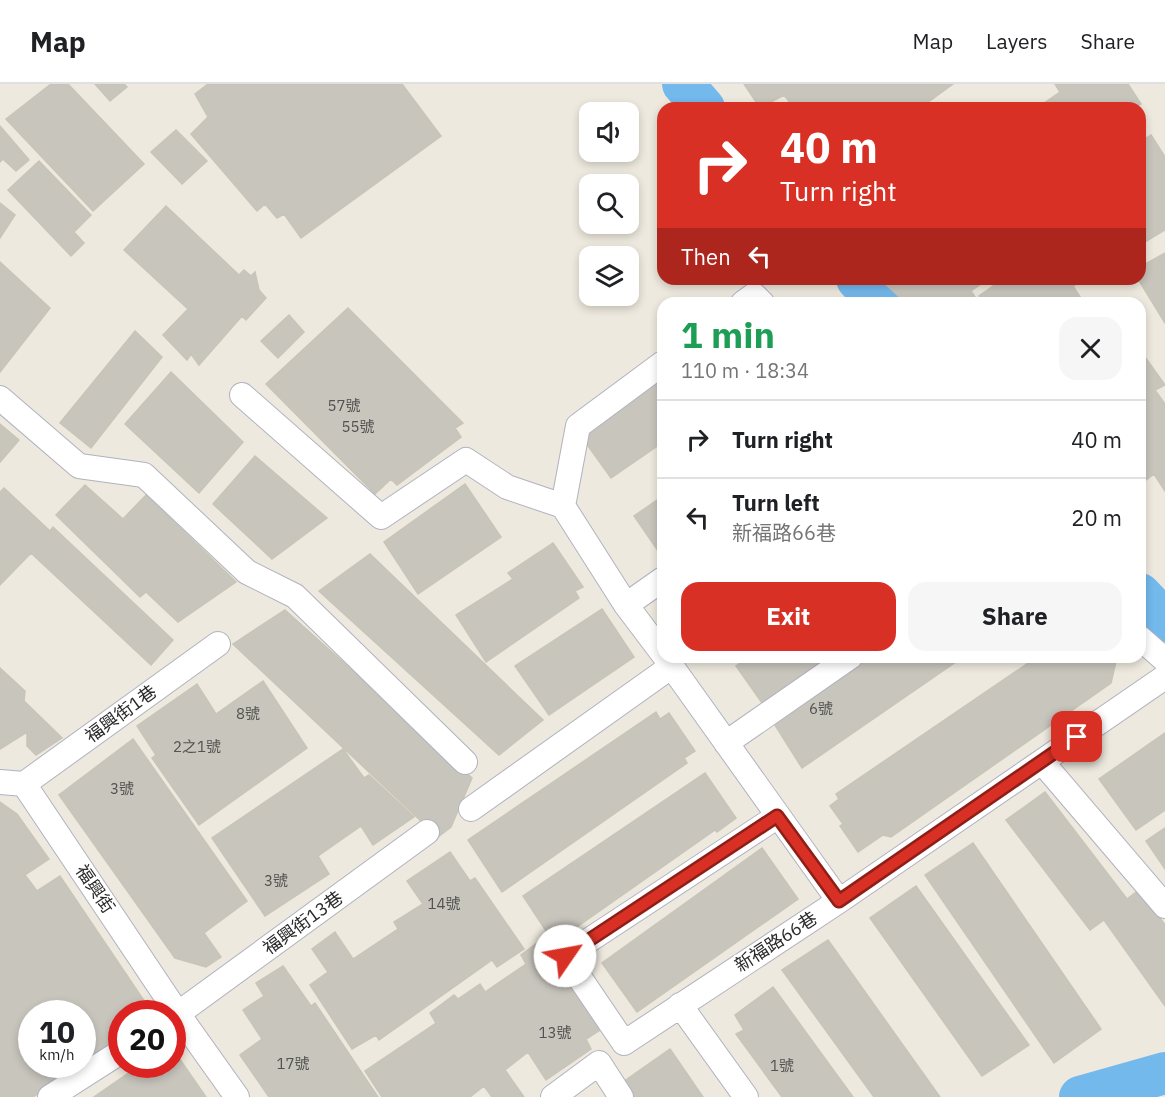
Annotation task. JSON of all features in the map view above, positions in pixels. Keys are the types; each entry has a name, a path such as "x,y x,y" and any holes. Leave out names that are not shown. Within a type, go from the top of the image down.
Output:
{"lane":[{"path":"563,506 578,426 657,367"},
{"path":"242,395 381,517 466,460 507,487 563,506 626,605 657,646"},
{"path":"0,398 80,466 144,475 247,572 295,596 465,762"},
{"path":"626,605 657,583"},
{"path":"1146,643 1165,660"},
{"name":"福興街1巷","path":"24,784 218,644"},
{"path":"471,809 662,663"},
{"path":"670,663 839,901"},
{"path":"726,743 841,663"},
{"name":"新福路66巷","path":"777,816 565,956 624,1043 839,901 1165,677"},
{"path":"1042,762 1165,906"},
{"path":"0,782 24,784"},
{"name":"福興街","path":"24,784 165,1000"},
{"name":"福興街13巷","path":"186,1008 428,832"},
{"path":"681,1005 746,1097"},
{"name":"福興街","path":"186,1030 237,1097"},
{"path":"50,1097 108,1060"},
{"path":"552,1097 599,1063 621,1097"}],"building":[{"path":"51,84 68,84 144,164 93,211 6,119"},
{"path":"95,84 124,84 127,87 110,101"},
{"path":"208,84 402,84 441,136 301,238 284,214 277,218 265,204 257,211 191,134 208,117 195,94"},
{"path":"744,84 953,84 928,102 789,102 784,95 771,102 756,102"},
{"path":"1055,84 1128,84 1140,102 1046,102 1060,92"},
{"path":"0,126 29,160 16,171 3,159 0,162"},
{"path":"176,130 207,161 182,184 151,152"},
{"path":"1151,135 1165,157 1165,230 1146,241 1146,138"},
{"path":"39,161 91,215 74,232 84,243 71,256 8,190"},
{"path":"0,203 15,215 0,238"},
{"path":"166,206 239,275 244,270 251,276 255,272 259,290 266,298 246,320 242,316 199,365 191,354 187,360 163,335 188,309 124,250"},
{"path":"1165,253 1165,323 1142,285 1146,285 1146,264"},
{"path":"0,262 50,308 0,372"},
{"path":"886,285 980,285 971,291 975,297 900,297"},
{"path":"995,285 1075,285 1073,286 1080,297 980,297"},
{"path":"348,308 463,423 455,428 461,437 397,485 391,479 375,494 266,384"},
{"path":"289,315 304,332 278,358 261,341"},
{"path":"135,331 162,357 91,448 60,423"},
{"path":"1146,358 1165,385 1155,390 1165,404 1165,491 1154,474 1146,480"},
{"path":"171,372 243,442 199,493 125,424"},
{"path":"657,380 657,446 611,478 586,443 589,428"},
{"path":"0,424 19,440 0,462"},
{"path":"255,456 327,518 272,559 213,504"},
{"path":"465,484 501,537 418,594 384,542"},
{"path":"85,485 123,519 146,495 236,582 178,622 146,592 140,597 56,515"},
{"path":"4,488 50,531 53,527 173,640 151,665 31,553 0,585 0,492"},
{"path":"657,500 657,549 634,516"},
{"path":"553,543 583,587 575,591 579,598 486,662 456,615 513,579 508,573"},
{"path":"370,554 543,720 499,755 319,591"},
{"path":"602,609 634,657 549,715 515,666"},
{"path":"285,610 472,778 451,827 438,837 233,644"},
{"path":"740,663 827,663 765,707 736,666"},
{"path":"858,663 954,663 802,768 773,722"},
{"path":"1028,663 1116,663 1111,683 891,837 883,835 858,852 840,826 843,824 830,806 839,799 836,794"},
{"path":"0,668 25,691 24,701 62,738 36,755 27,746 27,732 0,749"},
{"path":"263,681 307,748 199,825 152,758 156,755 137,726 197,684 216,714"},
{"path":"656,712 660,719 669,713 695,751 684,758 687,763 502,892 468,840"},
{"path":"1165,733 1165,810 1136,830 1099,779"},
{"path":"133,739 247,901 204,933 221,957 206,967 175,958 59,795"},
{"path":"343,749 364,778 369,775 414,817 373,845 361,826 318,856 329,874 265,916 212,838"},
{"path":"705,773 736,818 717,832 715,830 554,943 523,896"},
{"path":"1045,792 1127,899 1140,889 1165,925 1165,1006 1104,920 1090,930 1006,820"},
{"path":"0,802 17,814 49,859 25,875 37,891 60,876 144,1000 108,1000 108,1047 96,1055 96,1000 18,1000 18,1078 62,1078 33,1097 0,1097"},
{"path":"1165,828 1165,869 1146,841"},
{"path":"973,843 1101,1029 1054,1063 925,875"},
{"path":"762,848 798,899 637,1012 602,963"},
{"path":"450,852 470,881 475,878 524,949 497,967 492,960 379,1040 376,1035 352,1049 310,985 328,972 312,949 335,932 353,959 398,929 394,922 423,904 407,881"},
{"path":"916,886 1029,1045 982,1076 870,918"},
{"path":"545,937 608,1025 586,1039 591,1049 546,1080 528,1052 505,1070 524,1097 492,1097 484,1086 470,1097 382,1097 365,1071 436,1023 430,1013 454,995 458,999 480,984 485,992 526,964 521,955"},
{"path":"828,940 940,1097 874,1097 782,970"},
{"path":"283,966 311,1006 315,1003 378,1097 269,1097 240,1055 262,1039 243,1010 264,996 256,983"},
{"path":"773,987 853,1097 782,1097 736,1034 744,1030 735,1015"},
{"path":"670,1049 703,1097 633,1097 623,1082"},
{"path":"186,1068 206,1097 94,1097 121,1078 186,1078"}],"waterway":[{"path":"683,84 699,102"},
{"path":"862,285 874,297"},
{"path":"1146,600 1165,621"},
{"path":"1080,1097 1165,1073"}],"route":[{"path":"565,956 777,816 839,901 1077,737"}]}
